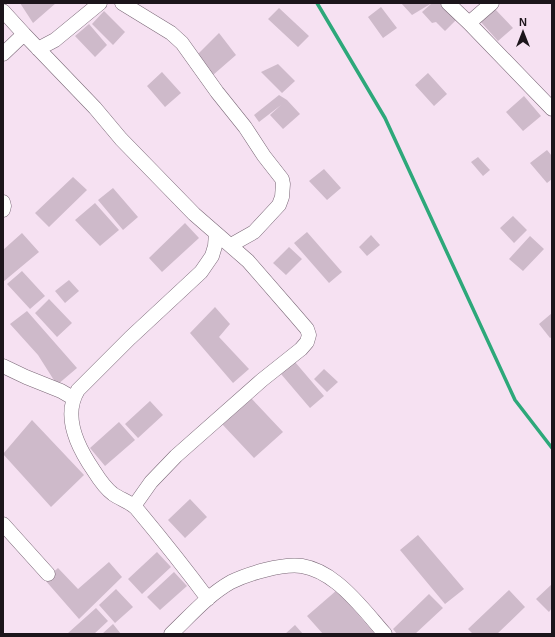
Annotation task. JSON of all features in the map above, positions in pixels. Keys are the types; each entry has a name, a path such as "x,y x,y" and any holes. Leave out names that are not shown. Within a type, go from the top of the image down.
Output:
{"street":[{"path":"38,49 55,40 100,3"},
{"path":"122,3 171,33 182,43 217,92 245,126 264,156 282,179 282,197 279,205 254,232 231,246"},
{"path":"448,3 552,110"},
{"path":"469,23 492,3"},
{"path":"3,10 38,49 86,98 121,139 194,214 248,261 307,329 307,342 301,349 262,380 176,456 151,482 134,506"},
{"path":"3,54 24,34"},
{"path":"3,202 3,210"},
{"path":"208,599 188,571 134,506 112,494 100,480 82,454 71,419 73,398 78,390 201,272 212,256 215,246 216,233"},
{"path":"3,366 61,391 73,398"},
{"path":"3,524 48,574"},
{"path":"171,634 208,599 231,582 280,566 300,565 311,568 338,584 385,634"}],"building":[{"path":"20,3 56,3 33,23"},
{"path":"401,3 432,3 412,15"},
{"path":"432,3 442,3 457,19 445,31 436,22 432,23 422,12"},
{"path":"381,7 397,28 383,38 368,17"},
{"path":"279,8 309,36 298,47 268,19"},
{"path":"494,8 513,28 498,41 480,21"},
{"path":"104,11 125,32 113,45 92,24"},
{"path":"89,24 107,45 95,57 75,36"},
{"path":"219,33 236,55 213,75 198,54"},
{"path":"278,64 295,81 282,93 261,72"},
{"path":"162,72 181,93 165,107 147,86"},
{"path":"428,73 447,94 434,106 415,85"},
{"path":"279,95 287,100 300,114 283,129 270,115 281,105 259,122 254,115"},
{"path":"524,96 541,116 523,131 506,112"},
{"path":"547,150 552,156 552,179 547,183 530,163"},
{"path":"478,157 490,170 483,176 471,162"},
{"path":"324,169 341,188 327,200 309,181"},
{"path":"73,177 87,190 49,227 35,213"},
{"path":"113,188 138,217 123,230 98,200"},
{"path":"95,203 119,230 100,246 75,220"},
{"path":"513,216 527,230 514,243 500,228"},
{"path":"185,223 199,238 162,272 149,258"},
{"path":"307,232 342,272 329,283 294,243"},
{"path":"22,233 39,252 3,282 3,250"},
{"path":"371,235 380,245 367,256 359,247"},
{"path":"530,236 544,249 523,271 509,259"},
{"path":"289,247 302,259 286,275 273,263"},
{"path":"22,271 45,296 30,309 7,284"},
{"path":"69,280 79,291 65,303 55,291"},
{"path":"49,299 72,323 57,337 35,313"},
{"path":"215,307 230,324 219,337 249,369 233,383 190,333"},
{"path":"27,311 77,368 57,385 38,355 10,324"},
{"path":"552,313 552,337 550,338 539,324"},
{"path":"295,362 324,396 310,408 281,374"},
{"path":"324,369 338,382 327,392 314,379"},
{"path":"251,398 283,432 254,458 222,424"},
{"path":"150,401 163,415 138,438 125,424"},
{"path":"32,420 84,475 51,507 3,454"},
{"path":"119,422 135,440 105,466 90,448"},
{"path":"190,499 207,517 185,538 168,520"},
{"path":"418,535 464,589 445,604 400,550"},
{"path":"157,552 171,567 142,594 128,579"},
{"path":"109,562 122,577 79,619 45,580 58,568 78,589"},
{"path":"174,572 187,586 160,610 147,597"},
{"path":"552,584 552,608 549,612 536,599"},
{"path":"116,589 133,607 115,623 99,605"},
{"path":"337,590 374,633 373,634 323,634 307,616"},
{"path":"509,590 525,607 497,634 473,634 468,629"},
{"path":"429,594 443,608 415,634 397,634 393,629"},
{"path":"96,608 108,621 94,634 68,633"},
{"path":"113,624 121,634 102,634"},
{"path":"295,625 303,634 285,634"}],"waterway":[{"path":"317,3 385,118 515,400 552,448"}]}
